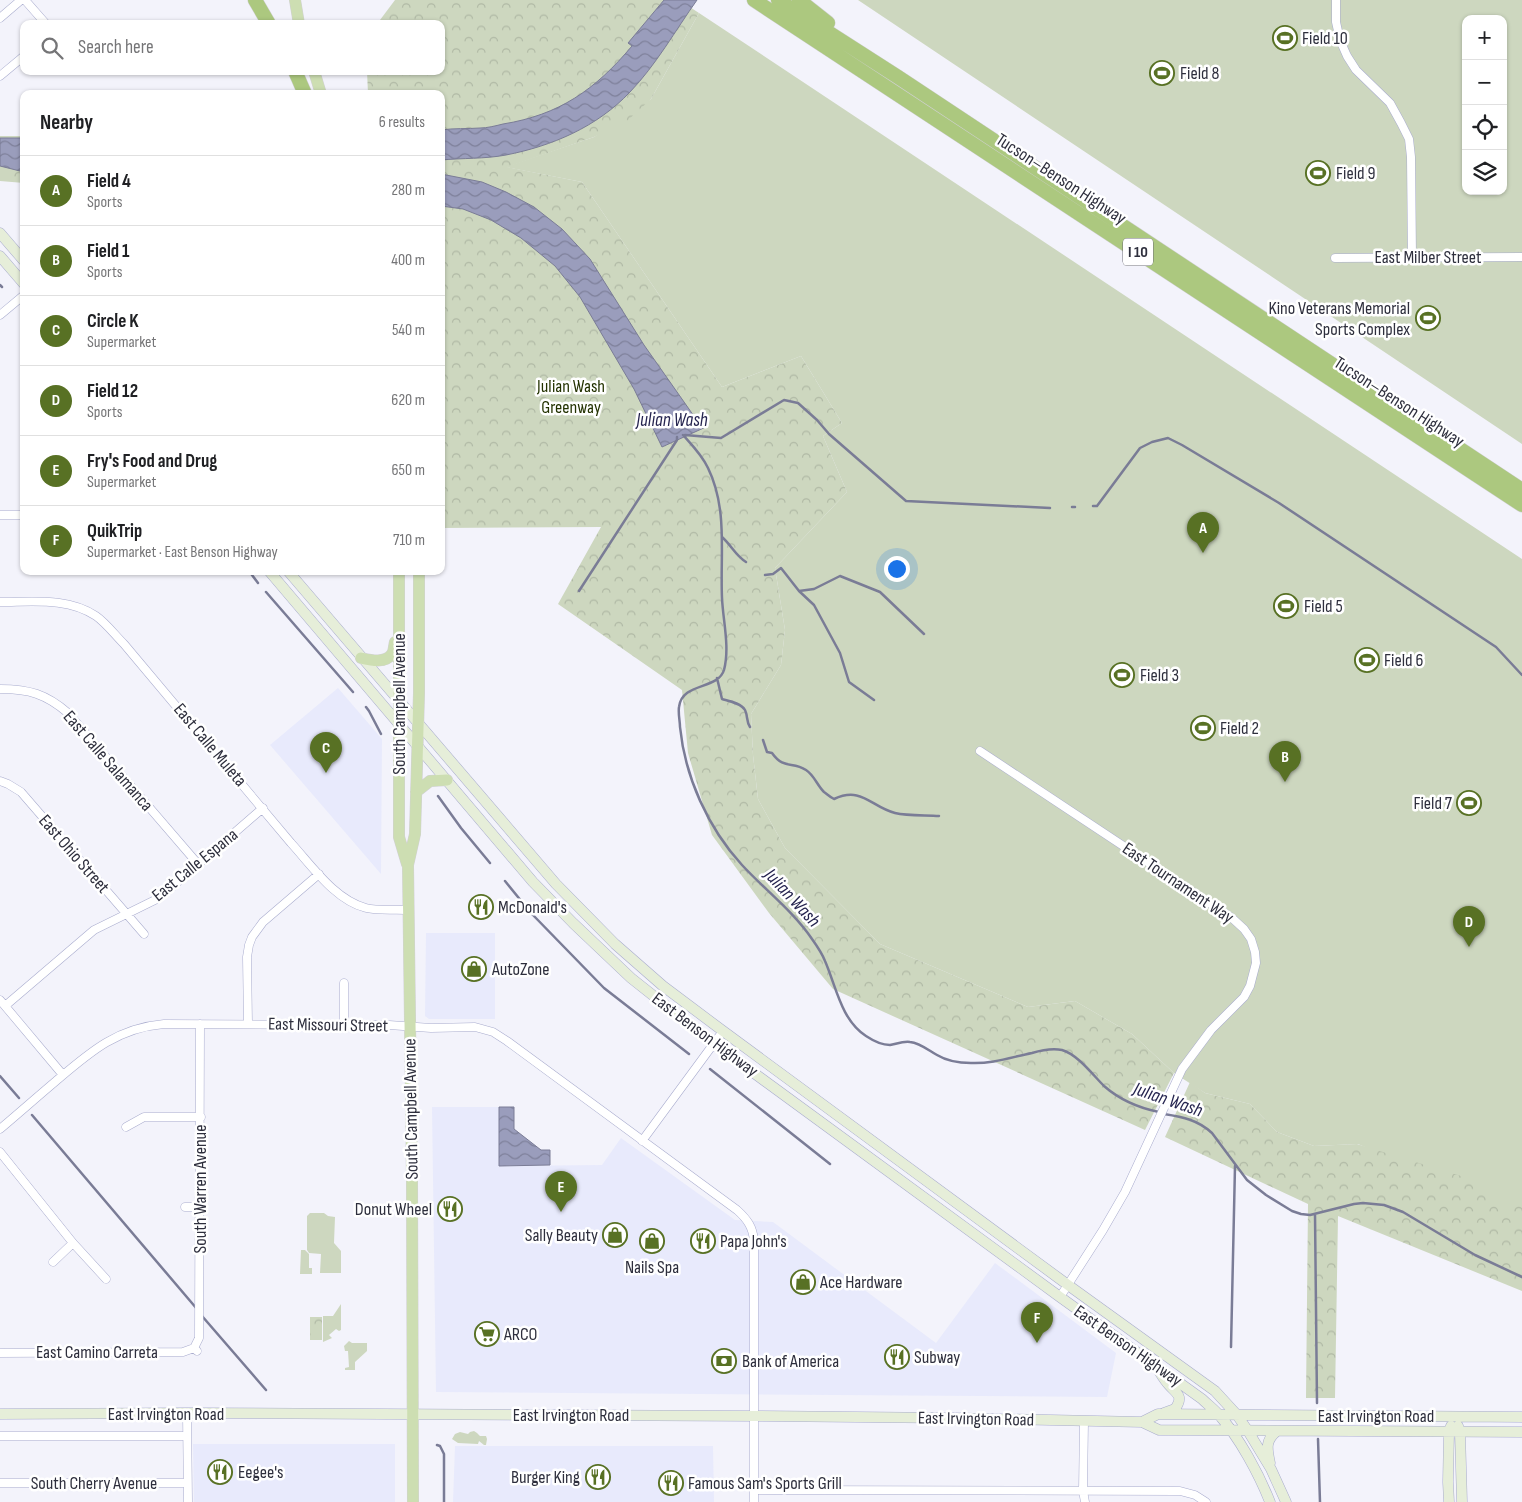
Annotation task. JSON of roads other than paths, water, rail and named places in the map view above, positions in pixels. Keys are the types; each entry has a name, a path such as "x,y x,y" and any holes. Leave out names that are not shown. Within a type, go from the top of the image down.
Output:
{"highway":[{"path":"255,0 267,20"},
{"name":"Tucson–Benson Highway","path":"754,0 1522,505"},
{"name":"Tucson–Benson Highway","path":"778,0 898,77 1522,490"},
{"path":"799,0 898,77"},
{"path":"297,75 303,90"}],"main road":[{"path":"295,0 298,20"},
{"path":"301,0 304,20"},
{"path":"310,75 316,90"},
{"path":"315,75 320,90"},
{"path":"0,234 20,256"},
{"path":"0,256 20,279"},
{"name":"East Benson Highway","path":"272,575 533,882 631,978 713,1043 1202,1399 1231,1430 1258,1474 1270,1502"},
{"name":"East Benson Highway","path":"291,575 556,884 615,944 663,986 723,1031 1068,1285 1204,1382 1237,1415 1271,1469"},
{"name":"South Campbell Avenue","path":"399,575 399,837 408,866"},
{"name":"South Campbell Avenue","path":"413,1502 411,1027 408,866 415,834 419,575"},
{"path":"361,658 373,661 386,658 392,654 399,631"},
{"path":"416,792 430,780 447,780"},
{"path":"914,1190 923,1178"},
{"path":"1154,1364 1169,1385 1178,1393 1179,1398 1175,1409 1158,1414"},
{"name":"East Irvington Road","path":"0,1414 187,1413 943,1418 1142,1422 1159,1430 1522,1432"},
{"name":"East Irvington Road","path":"1142,1422 1158,1414 1522,1417"},
{"path":"1449,1502 1449,1432 1455,1416"},
{"path":"1455,1416 1460,1432 1462,1502"},
{"path":"1277,1431 1271,1435 1267,1449 1271,1469 1286,1502"}],"street":[{"path":"0,18 21,0"},
{"path":"25,0 42,20"},
{"path":"1336,0 1336,22 1340,40 1347,56 1356,70 1390,104 1409,139 1411,157 1412,257"},
{"path":"0,76 20,59"},
{"name":"East Milber Street","path":"1335,258 1522,257"},
{"path":"0,315 20,298"},
{"path":"0,515 20,515"},
{"name":"East Calle Muleta","path":"0,602 67,603 97,617 124,644 319,874 345,900 367,909 408,910"},
{"name":"East Calle Salamanca","path":"0,688 17,688 35,692 54,701 68,713 198,864"},
{"name":"East Tournament Way","path":"980,750 1232,918 1244,929 1251,939 1255,952 1256,963 1250,986 1244,997 1211,1030 1182,1069 1125,1192 1060,1297"},
{"name":"East Ohio Street","path":"0,781 21,792 144,934"},
{"name":"East Calle Espana","path":"2,1003 94,930 165,893 263,808"},
{"path":"248,1024 247,957 252,937 263,922 319,874"},
{"path":"344,983 344,1025"},
{"path":"0,1129 63,1075 2,1003"},
{"name":"South Warren Avenue","path":"196,1349 199,1338 200,1024"},
{"name":"East Missouri Street","path":"63,1075 93,1050 106,1042 128,1031 152,1025 389,1025 475,1027 493,1032 737,1210 748,1221 752,1227 754,1241 753,1416"},
{"path":"642,1141 723,1031"},
{"path":"126,1127 144,1117 201,1118"},
{"path":"0,1152 73,1243 106,1279"},
{"path":"186,1207 200,1207"},
{"path":"53,1262 73,1243"},
{"name":"East Camino Carreta","path":"0,1353 183,1352 196,1349"},
{"path":"187,1413 188,1502"},
{"path":"753,1416 754,1502"},
{"path":"1084,1421 1083,1491 1085,1502"},
{"name":"East Irvington Road","path":"0,1436 188,1436"},
{"name":"South Cherry Avenue","path":"0,1483 187,1483"},
{"path":"754,1490 1180,1491 1194,1495 1206,1502"}],"water":[{"path":"664,0 697,0 639,82 617,104 588,125 557,140 523,151 490,157 445,160 445,130 485,128 523,120 559,107 590,88 632,46 628,43"},
{"path":"0,138 20,138 20,171 0,166"},
{"name":"Julian Wash","path":"445,175 482,182 506,192 534,207 562,229 590,259 644,345 696,419 708,426 662,447 634,389 580,297 555,266 521,238 491,220 463,209 445,207"},
{"path":"499,1107 514,1107 514,1129 541,1150 550,1150 550,1165 499,1166"}],"waterway":[{"path":"685,435 721,438 784,400 798,403 829,434 906,501 1050,508"},
{"name":"Julian Wash","path":"683,435 706,463 714,484 721,516 722,598 726,661 724,670 715,681 686,693 679,707 680,727 687,764 700,801 719,835 742,865 788,910 816,944 845,1012 858,1029 868,1038 887,1045 905,1042 914,1043 945,1059 967,1063 994,1061 1054,1049 1062,1050 1079,1060 1104,1086 1123,1099 1137,1106 1159,1112"},
{"path":"579,591 677,440 677,437"},
{"path":"1093,506 1097,506 1140,448 1152,442 1168,438 1279,503 1496,647 1522,675"},
{"path":"722,537 746,562"},
{"path":"765,575 773,574 781,568 799,591 814,589 840,576 880,592 924,634"},
{"path":"252,575 258,583"},
{"path":"799,591 814,605 840,653 849,682 874,700"},
{"path":"266,592 353,692"},
{"path":"717,678 722,699 741,706 746,712 750,727"},
{"path":"366,707 381,734"},
{"path":"763,740 767,752 772,753 780,762 806,770 824,792 834,799 852,795 859,796 895,813 939,816"},
{"path":"438,796 490,863"},
{"path":"505,881 531,913 604,988 689,1054"},
{"path":"710,1069 830,1164"},
{"path":"0,1076 19,1098"},
{"name":"Julian Wash","path":"1164,1114 1190,1120 1207,1129 1247,1180 1266,1195 1292,1211 1310,1215 1354,1204 1384,1205 1403,1212 1475,1255 1522,1277"},
{"path":"32,1115 197,1309"},
{"path":"1231,1347 1235,1166"},
{"path":"1315,1214 1317,1403"},
{"path":"202,1316 266,1390"},
{"path":"1318,1439 1320,1502"},
{"path":"437,1445 440,1446 444,1454 444,1502"}],"place":[{"name":"Field 10","path":"1285,38"},
{"name":"Field 8","path":"1162,73"},
{"name":"Field 9","path":"1318,173"},
{"name":"Kino Veterans Memorial Sports Complex","path":"1428,318"},
{"name":"Field 4","path":"1203,553"},
{"name":"Field 5","path":"1286,606"},
{"name":"Field 6","path":"1367,660"},
{"name":"Field 3","path":"1122,675"},
{"name":"Field 2","path":"1203,728"},
{"name":"Circle K","path":"326,773"},
{"name":"Field 1","path":"1285,782"},
{"name":"Field 7","path":"1469,803"},
{"name":"McDonald's","path":"481,907"},
{"name":"Field 12","path":"1469,947"},
{"name":"AutoZone","path":"474,969"},
{"name":"Donut Wheel","path":"450,1209"},
{"name":"Fry's Food and Drug","path":"561,1212"},
{"name":"Sally Beauty","path":"615,1235"},
{"name":"Nails Spa","path":"652,1241"},
{"name":"Papa John's","path":"703,1241"},
{"name":"Ace Hardware","path":"803,1282"},
{"name":"ARCO","path":"487,1334"},
{"name":"QuikTrip","path":"1037,1343"},
{"name":"Subway","path":"897,1357"},
{"name":"Bank of America","path":"724,1361"},
{"name":"Eegee's","path":"220,1472"},
{"name":"Burger King","path":"598,1477"},
{"name":"Famous Sam's Sports Grill","path":"671,1483"}],"park label":[{"name":"Julian Wash Greenway","path":"571,396"}]}
